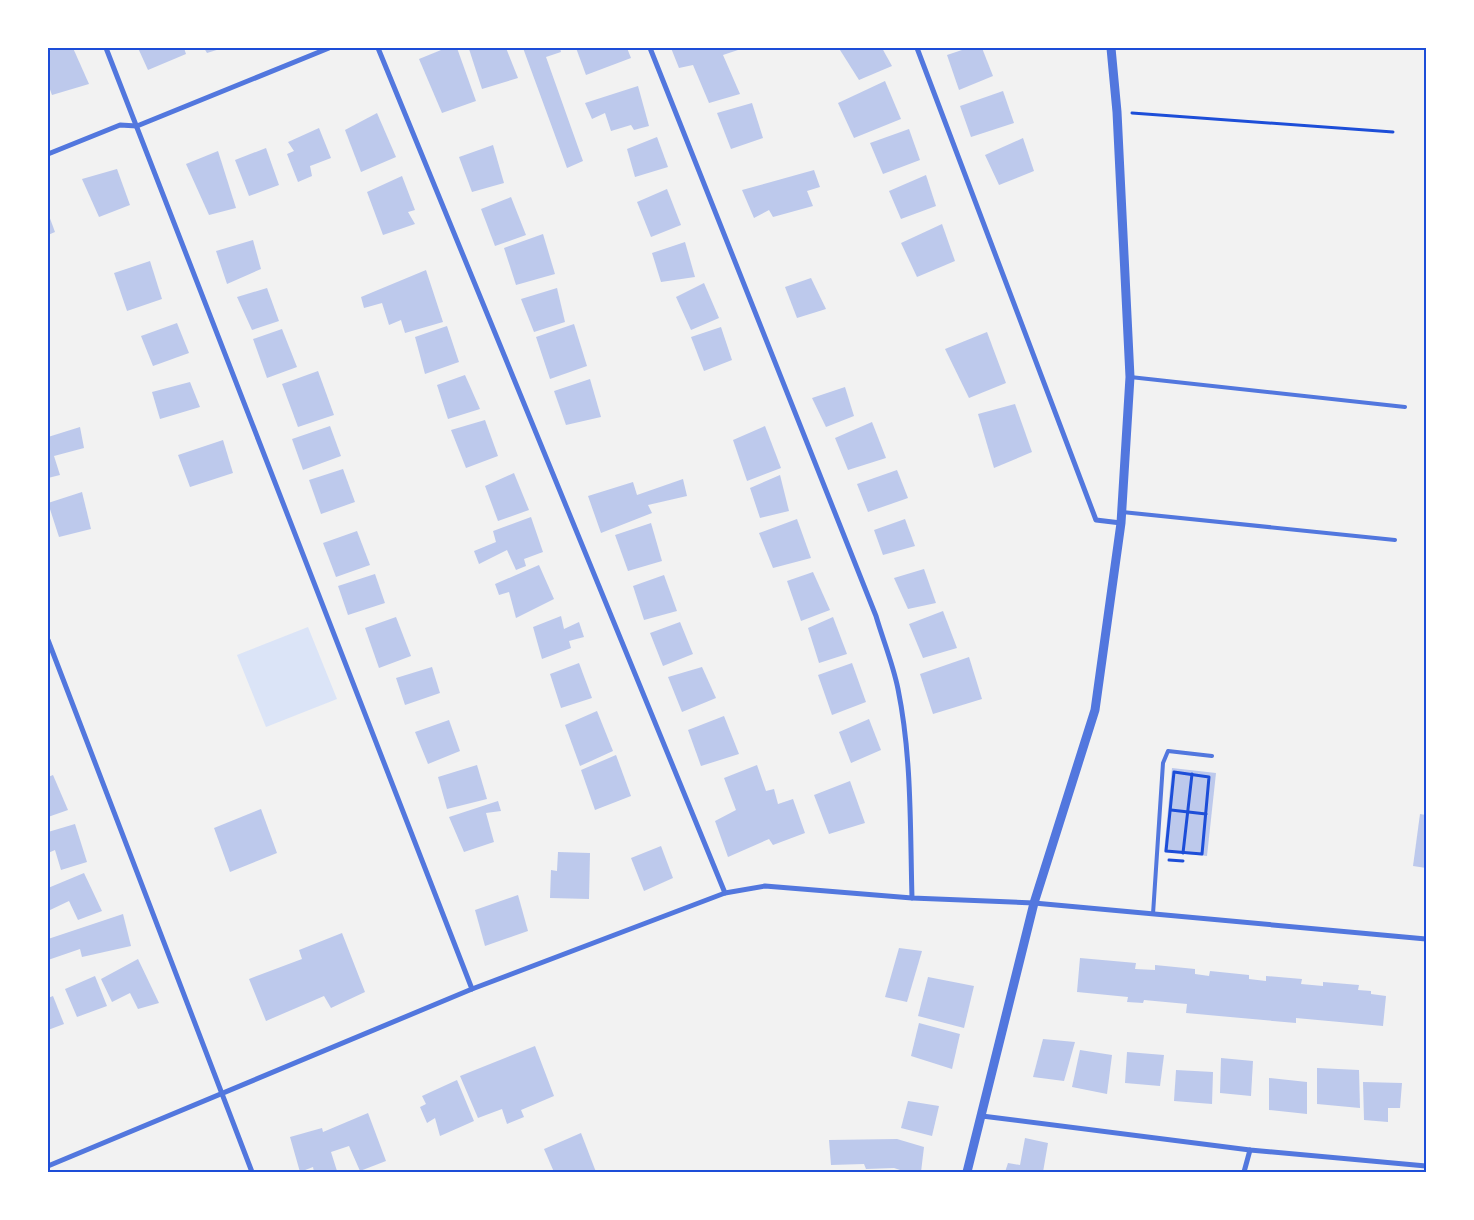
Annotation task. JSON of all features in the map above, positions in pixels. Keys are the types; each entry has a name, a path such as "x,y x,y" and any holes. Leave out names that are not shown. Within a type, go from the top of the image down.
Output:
{"street":[{"path":"106,48 472,989"},
{"path":"48,154 120,125 137,126 329,48"},
{"path":"378,48 725,893"},
{"path":"650,48 876,616 898,688 906,740 910,786 912,898"},
{"path":"917,48 1096,520 1121,523"},
{"path":"967,1172 1034,903 1094,710 1121,523 1130,377 1117,112 1111,48"},
{"path":"48,640 252,1172"},
{"path":"48,1166 222,1095 472,989 725,893 765,886 912,898 1034,903 1426,939"},
{"path":"982,1116 1250,1150 1426,1166"},
{"path":"1244,1172 1250,1150"}],"lane":[{"path":"1130,377 1405,407"},
{"path":"1122,512 1395,540"},
{"path":"1154,914 1163,762 1168,752 1212,756"}],"path":[{"path":"1117,112 1393,132"},
{"path":"1174,772 1209,777 1202,854 1166,851 1170,810 1174,772"},
{"path":"1183,853 1192,774"},
{"path":"1170,810 1206,814"}],"shaded area":[{"path":"308,627 337,699 266,727 237,655"}],"building":[{"path":"57,48 73,48 89,84 52,95 48,84 48,51"},
{"path":"138,48 184,48 186,54 148,70"},
{"path":"204,48 223,48 207,53"},
{"path":"446,48 457,48 476,101 442,113 419,59"},
{"path":"506,48 518,78 482,89 469,49"},
{"path":"523,48 560,48 561,52 546,57 583,161 567,168"},
{"path":"576,48 627,48 631,58 586,75"},
{"path":"671,48 744,48 723,55 740,94 709,103 693,65 679,68"},
{"path":"846,48 882,48 892,66 859,80 840,50"},
{"path":"968,48 982,48 993,76 959,90 947,55"},
{"path":"885,81 901,119 854,138 838,103"},
{"path":"638,86 649,126 634,130 631,125 611,131 605,113 592,119 585,103"},
{"path":"1003,91 1014,123 971,137 960,106"},
{"path":"752,103 763,138 731,149 717,113"},
{"path":"377,113 396,157 361,172 345,130"},
{"path":"319,128 331,158 310,166 312,176 298,182 287,154 294,151 288,142"},
{"path":"909,129 920,160 883,174 870,143"},
{"path":"657,137 668,167 635,177 627,149"},
{"path":"1023,138 1034,171 999,185 985,155"},
{"path":"493,145 504,183 472,192 459,157"},
{"path":"266,148 279,185 249,196 235,160"},
{"path":"218,151 236,208 209,215 186,164"},
{"path":"117,169 130,205 99,217 82,179"},
{"path":"814,170 820,187 807,191 813,206 773,217 769,210 754,218 742,190"},
{"path":"926,175 936,206 901,219 889,191"},
{"path":"402,176 415,210 408,212 415,224 383,235 367,192"},
{"path":"667,189 681,225 651,237 637,202"},
{"path":"511,197 526,235 495,246 481,209"},
{"path":"48,213 55,232 48,235"},
{"path":"942,224 955,261 917,277 901,243"},
{"path":"543,234 555,274 516,285 504,248"},
{"path":"253,240 261,269 227,284 216,251"},
{"path":"685,242 695,277 661,282 652,253"},
{"path":"150,261 162,299 127,311 114,273"},
{"path":"426,270 443,322 405,333 401,320 389,325 382,303 364,308 361,297"},
{"path":"811,278 826,309 797,318 785,287"},
{"path":"704,283 719,318 691,330 676,297"},
{"path":"267,288 279,321 252,330 237,297"},
{"path":"557,288 565,322 534,332 521,299"},
{"path":"177,323 189,353 153,366 141,336"},
{"path":"574,324 587,366 550,379 536,337"},
{"path":"447,326 459,362 425,374 415,337"},
{"path":"721,327 732,360 704,371 691,337"},
{"path":"282,329 297,367 267,378 253,339"},
{"path":"987,332 1006,383 969,398 945,349"},
{"path":"318,371 334,415 298,427 282,384"},
{"path":"465,375 480,409 448,419 437,385"},
{"path":"590,379 601,417 566,425 554,391"},
{"path":"190,382 200,407 160,419 152,392"},
{"path":"845,387 854,416 826,427 812,398"},
{"path":"1015,404 1032,452 994,468 978,414"},
{"path":"485,420 498,456 466,468 451,430"},
{"path":"872,422 886,458 848,470 835,438"},
{"path":"330,426 341,456 303,470 292,439"},
{"path":"765,426 781,468 747,481 733,440"},
{"path":"80,427 84,448 54,456 60,475 48,478 48,437"},
{"path":"223,440 233,473 190,487 178,455"},
{"path":"343,469 355,502 321,514 309,480"},
{"path":"897,470 908,498 868,512 857,484"},
{"path":"514,473 529,510 498,521 485,486"},
{"path":"780,475 789,511 760,518 750,488"},
{"path":"683,479 687,496 648,505 652,513 601,533 588,496 633,482 637,495"},
{"path":"82,492 91,529 59,537 48,503"},
{"path":"531,517 543,552 524,559 526,566 516,570 507,550 479,564 474,551 496,542 493,531"},
{"path":"797,519 811,558 773,568 759,533"},
{"path":"905,519 915,546 883,555 874,530"},
{"path":"651,523 662,561 628,571 615,535"},
{"path":"357,531 370,565 336,577 323,543"},
{"path":"539,565 554,599 516,618 509,592 499,595 495,584"},
{"path":"924,569 936,603 908,609 894,578"},
{"path":"813,572 830,610 801,621 787,581"},
{"path":"375,574 385,603 348,615 338,586"},
{"path":"664,575 677,611 644,620 633,586"},
{"path":"943,611 957,648 923,658 909,624"},
{"path":"561,616 564,629 579,622 584,637 569,641 571,648 542,659 533,627"},
{"path":"396,617 411,656 379,668 365,628"},
{"path":"833,617 847,654 819,663 808,628"},
{"path":"680,622 693,654 663,666 650,633"},
{"path":"969,657 982,699 933,714 920,674"},
{"path":"579,663 592,698 561,708 550,674"},
{"path":"852,663 866,702 832,715 818,675"},
{"path":"432,667 440,693 405,705 396,678"},
{"path":"702,667 716,698 682,712 668,677"},
{"path":"597,711 613,751 580,766 565,725"},
{"path":"724,716 739,754 701,766 688,730"},
{"path":"869,719 881,750 851,763 839,732"},
{"path":"449,720 460,751 428,764 415,732"},
{"path":"616,755 631,796 595,810 581,770"},
{"path":"477,765 487,799 447,809 438,777"},
{"path":"757,765 766,791 774,789 778,804 793,799 805,833 773,845 769,839 728,857 715,821 736,810 724,778"},
{"path":"1172,768 1216,773 1207,856 1164,852"},
{"path":"53,775 68,810 48,817 48,777"},
{"path":"850,781 865,823 829,834 814,795"},
{"path":"498,801 501,811 486,813 494,842 464,852 449,817"},
{"path":"261,809 277,853 230,872 214,828"},
{"path":"1420,814 1426,815 1426,868 1413,866"},
{"path":"75,824 87,862 61,870 55,850 48,853 48,832"},
{"path":"661,846 673,878 644,891 631,858"},
{"path":"558,852 590,853 589,899 550,898 551,870 557,871"},
{"path":"84,873 102,911 78,920 69,901 48,911 48,888"},
{"path":"518,895 528,931 485,946 475,910"},
{"path":"123,914 131,946 82,957 80,949 48,960 48,939"},
{"path":"342,933 365,992 331,1008 324,996 266,1021 249,979 302,959 299,950"},
{"path":"899,948 922,951 907,1002 885,997"},
{"path":"1080,958 1136,963 1135,969 1155,970 1155,965 1195,969 1195,974 1209,976 1210,971 1249,975 1249,979 1266,981 1266,976 1302,979 1301,984 1323,986 1323,982 1359,985 1358,990 1371,991 1371,994 1386,996 1383,1026 1296,1018 1296,1023 1186,1013 1187,1004 1144,1000 1143,1003 1127,1002 1128,997 1077,992"},
{"path":"138,959 159,1003 138,1009 130,993 112,1002 101,979"},
{"path":"95,976 107,1006 77,1017 65,989"},
{"path":"928,977 974,986 964,1028 918,1016"},
{"path":"53,996 64,1024 48,1030 48,998"},
{"path":"919,1023 960,1034 952,1069 911,1056"},
{"path":"1043,1039 1075,1042 1064,1081 1033,1077"},
{"path":"535,1046 554,1096 521,1110 524,1117 507,1124 502,1109 478,1118 460,1076"},
{"path":"1080,1050 1112,1055 1107,1094 1072,1087"},
{"path":"1127,1052 1164,1055 1160,1086 1125,1083"},
{"path":"1221,1058 1253,1061 1251,1096 1220,1093"},
{"path":"1317,1068 1359,1070 1360,1108 1317,1104"},
{"path":"1176,1070 1213,1072 1212,1104 1174,1101"},
{"path":"1269,1078 1307,1082 1307,1114 1269,1110"},
{"path":"457,1080 474,1121 440,1136 435,1118 427,1123 420,1107 426,1104 422,1096"},
{"path":"1363,1082 1402,1083 1400,1108 1388,1108 1388,1122 1364,1120"},
{"path":"908,1101 939,1106 932,1136 901,1128"},
{"path":"368,1113 386,1161 360,1171 349,1146 331,1152 337,1171 314,1172 313,1167 300,1172 290,1137 322,1128 323,1132"},
{"path":"581,1133 596,1172 554,1172 544,1149"},
{"path":"1025,1138 1048,1143 1043,1172 1005,1172 1008,1163 1020,1165"},
{"path":"897,1139 924,1147 921,1172 906,1172 894,1168 866,1169 864,1164 831,1165 829,1140"}]}
